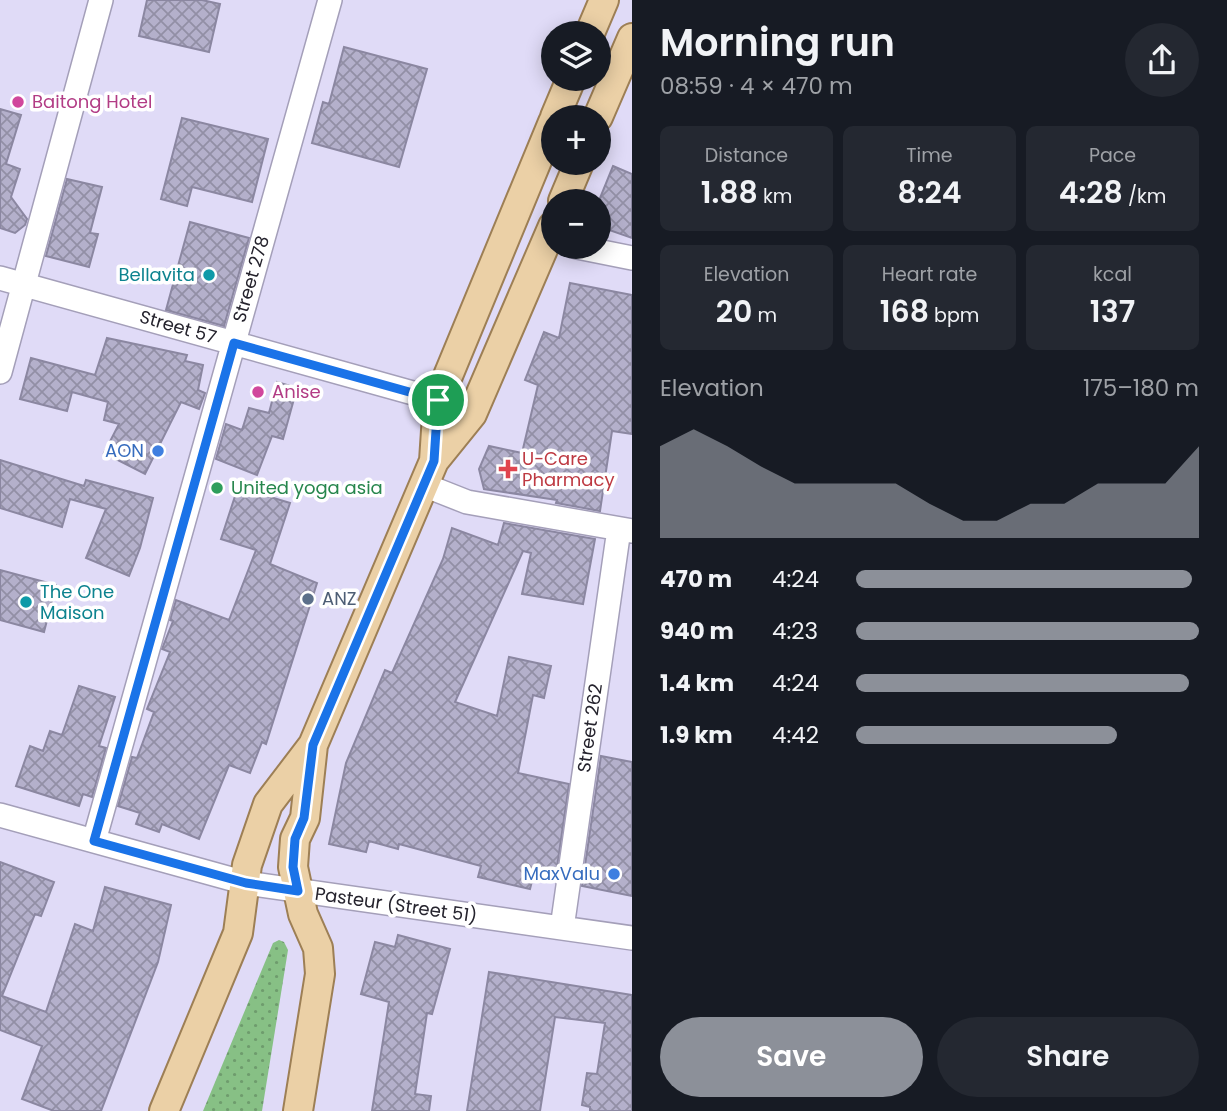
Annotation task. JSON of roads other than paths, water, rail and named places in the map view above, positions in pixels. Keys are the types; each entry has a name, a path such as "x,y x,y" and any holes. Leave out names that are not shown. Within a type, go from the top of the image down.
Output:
{"main road":[{"path":"595,21 604,0"},
{"path":"603,105 632,38"},
{"path":"429,473 438,400 541,151"},
{"path":"164,1111 229,958 244,906 251,849 268,804 313,745 429,473 472,414 541,256"},
{"path":"298,1111 320,974 318,948 298,891 293,867 295,839 304,818 313,745"}],"street":[{"path":"0,372 101,0"},
{"name":"Street 278","path":"94,841 330,0"},
{"path":"611,254 632,258"},
{"name":"Street 57","path":"0,278 438,400"},
{"path":"429,473 467,502 625,530"},
{"name":"Street 262","path":"562,928 625,530"},
{"name":"Pasteur (Street 51)","path":"0,815 246,883 632,938"}],"place":[{"name":"Baitong Hotel","path":"18,102"},
{"name":"Bellavita","path":"209,275"},
{"name":"Anise","path":"258,392"},
{"name":"AON","path":"158,451"},
{"name":"U-Care Pharmacy","path":"508,469"},
{"name":"United yoga asia","path":"217,488"},
{"name":"ANZ","path":"308,599"},
{"name":"The One Maison","path":"26,602"},
{"name":"MaxValu","path":"614,874"}]}
